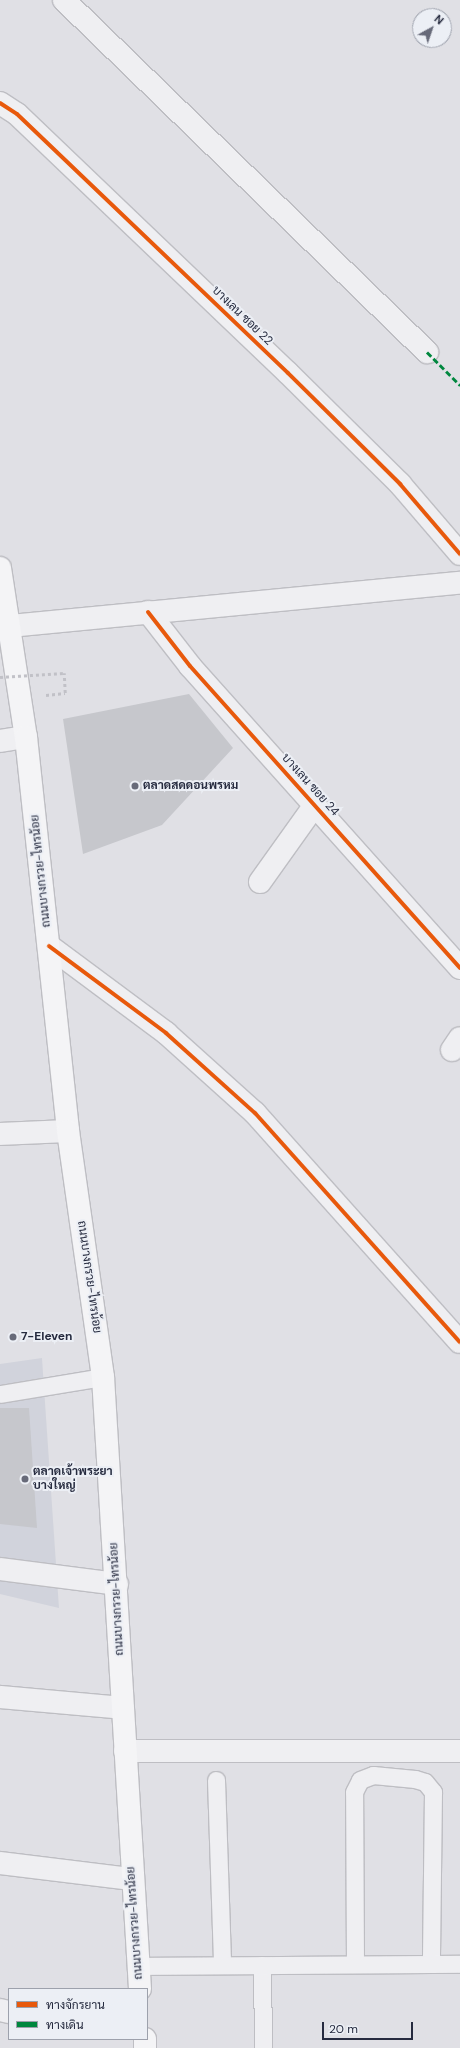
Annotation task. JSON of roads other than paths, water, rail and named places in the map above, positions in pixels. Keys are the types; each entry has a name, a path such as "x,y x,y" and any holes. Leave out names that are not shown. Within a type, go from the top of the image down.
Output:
{"main road":[{"name":"ถนนบางกรวย-ไทรน้อย","path":"0,568 26,737 68,1131 103,1377 124,1708 131,1879 140,1988"}],"street":[{"path":"64,0 427,352"},
{"name":"บางเลน ซอย 22","path":"0,103 17,114 288,373 400,484 460,554"},
{"path":"10,626 460,583"},
{"name":"บางเลน ซอย 24","path":"148,612 190,666 460,968"},
{"path":"0,741 26,737"},
{"path":"260,882 315,805"},
{"path":"49,946 166,1033 255,1113 460,1342"},
{"path":"0,1134 68,1131"},
{"path":"0,1569 117,1584"},
{"path":"0,1697 124,1708"},
{"path":"125,1751 460,1751"},
{"path":"0,1863 131,1879"}],"lane":[{"path":"0,1394 103,1377"},
{"path":"355,1963 354,1792 360,1780 373,1775 415,1779 425,1782 433,1792 431,1963"},
{"path":"216,1780 222,1965"},
{"path":"138,1966 355,1963 460,1964"},
{"path":"262,1964 263,2048"}],"place":[{"name":"ตลาดสดดอนพรหม","path":"135,786"},
{"name":"7-Eleven","path":"13,1337"},
{"name":"ตลาดเจ้าพระยา บางใหญ่","path":"25,1479"}]}
